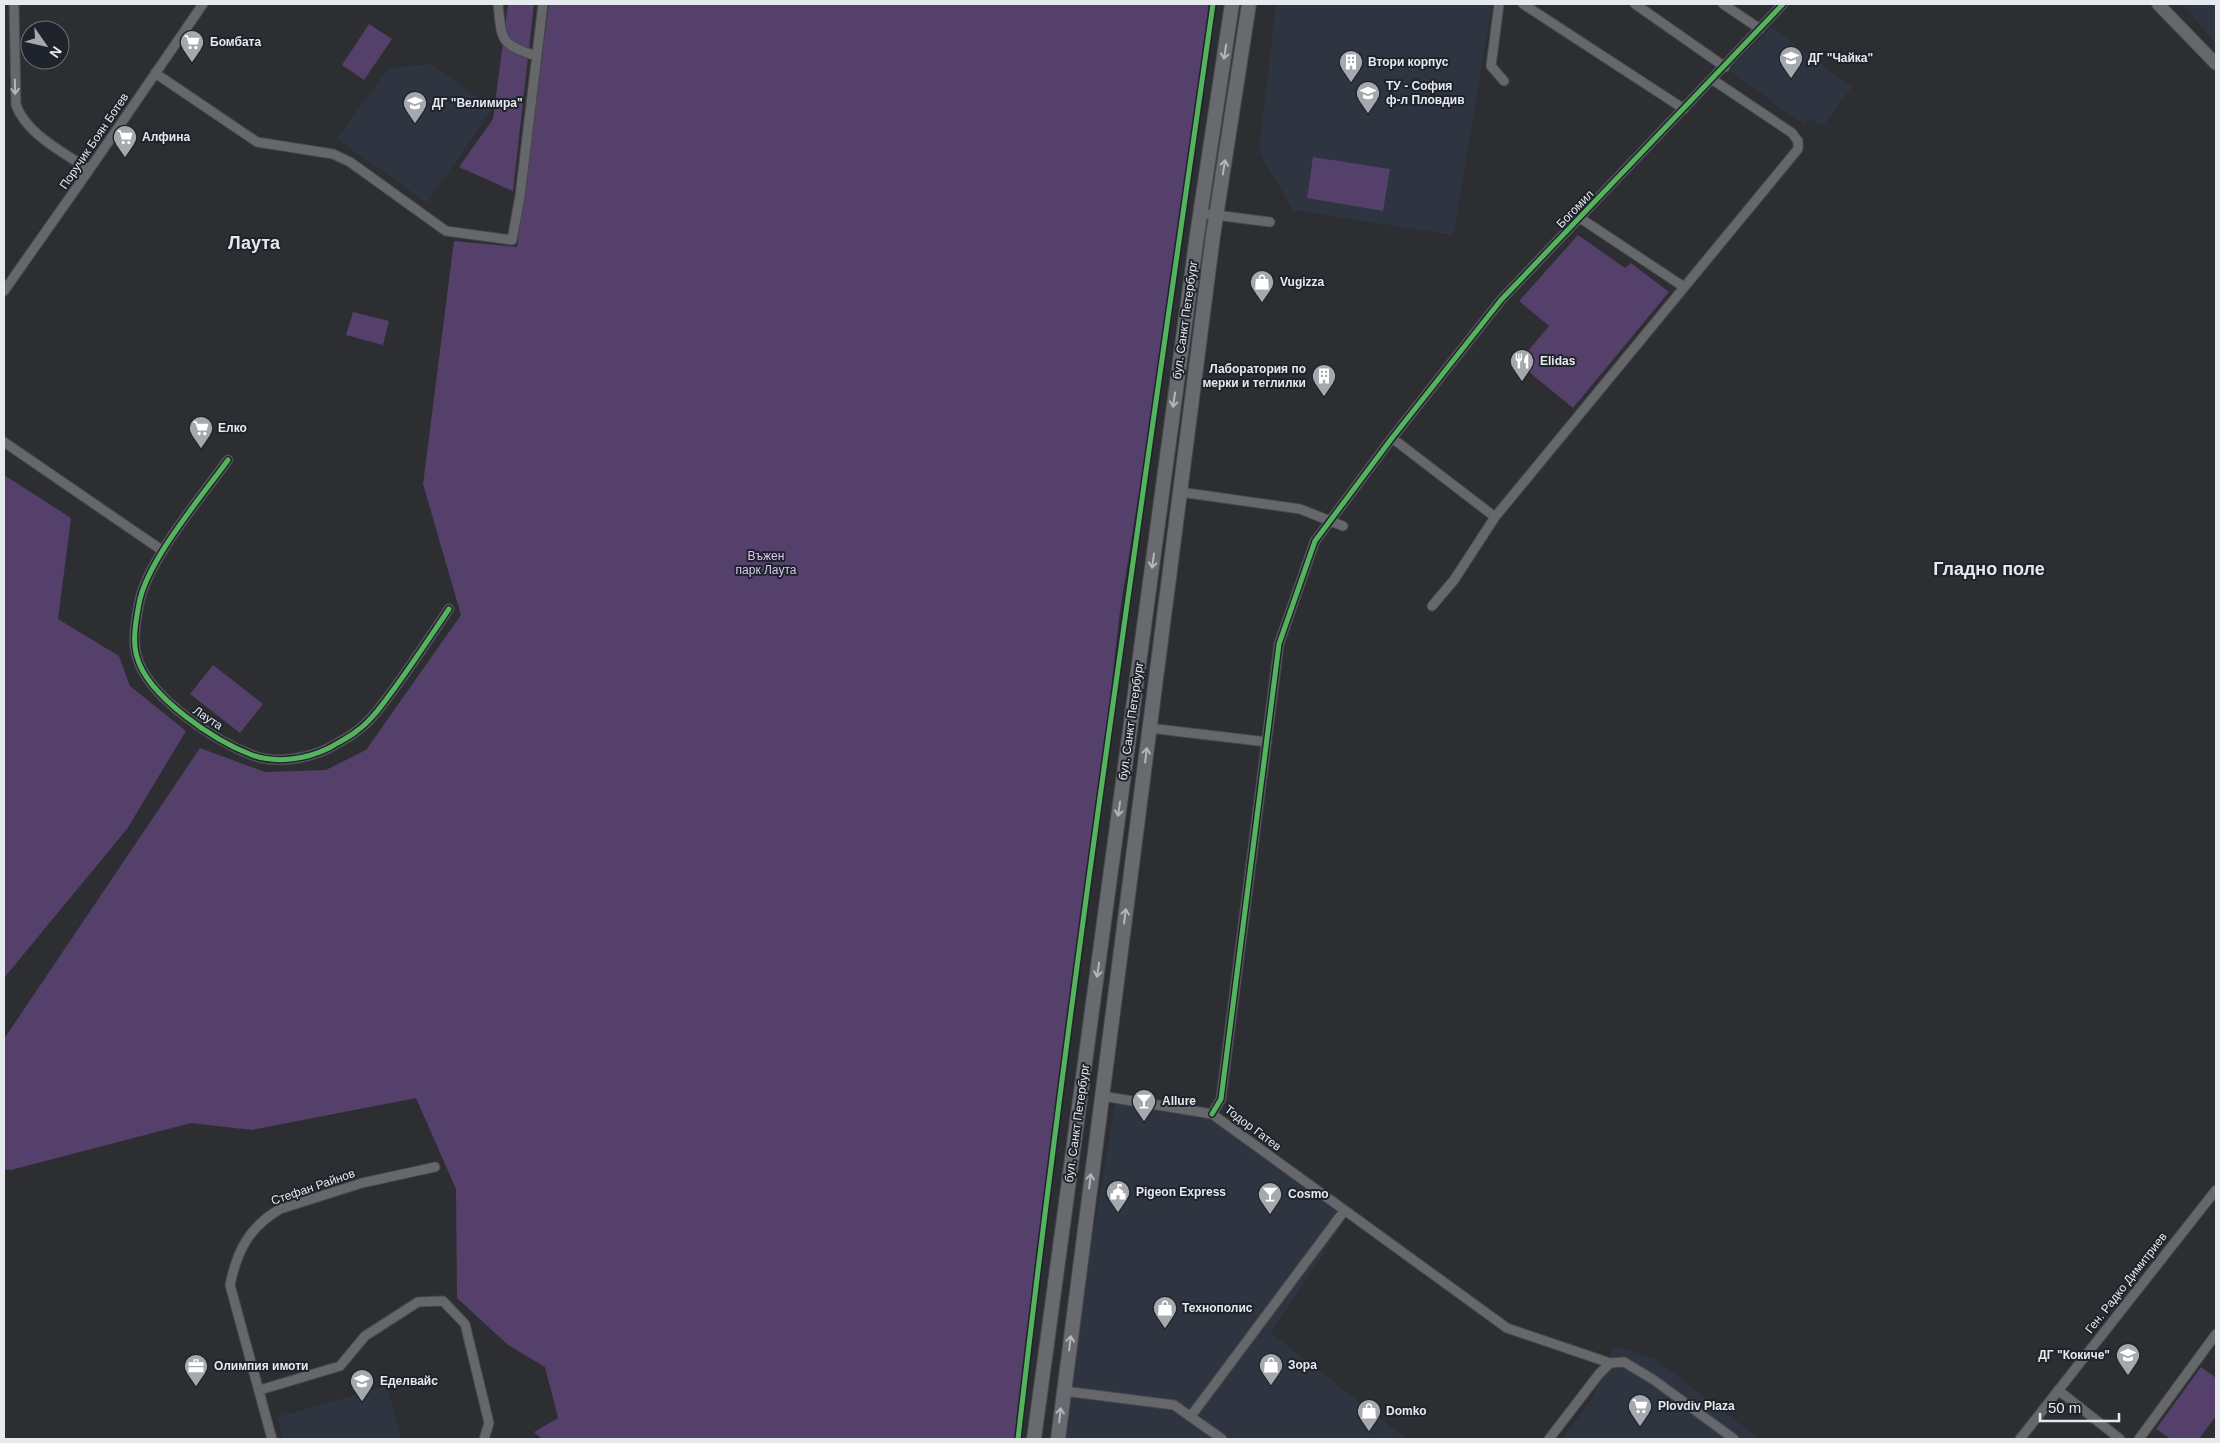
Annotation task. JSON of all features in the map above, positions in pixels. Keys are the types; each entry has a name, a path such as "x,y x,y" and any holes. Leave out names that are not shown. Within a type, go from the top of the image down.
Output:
{"main road":[{"name":"бул. Санкт Петербург","path":"1034,1439 1200,213 1232,4"},
{"name":"бул. Санкт Петербург","path":"1058,1439 1216,215 1249,4"}],"street":[{"path":"14,4 16,105 20,116 28,126 89,170"},
{"name":"Поручик Боян Ботев","path":"4,291 203,4"},
{"path":"498,4 502,36 514,49 536,56"},
{"path":"156,73 257,142 333,154 350,162 446,231 512,240 520,196 543,4"},
{"path":"1499,4 1491,66 1504,81"},
{"path":"1523,4 1684,109"},
{"path":"1635,4 1725,67"},
{"path":"1723,4 1760,30"},
{"name":"Богомил","path":"1212,1114 1221,1099 1279,644 1315,541 1392,438 1501,300 1713,80 1783,4"},
{"path":"2158,4 2216,64"},
{"path":"1432,606 1454,580 1495,516 1798,149 1798,141 1792,134 1713,80"},
{"path":"1200,213 1270,222"},
{"path":"1580,218 1684,287"},
{"path":"1392,438 1495,516"},
{"path":"4,442 163,551"},
{"name":"Лаута","path":"228,460 163,551 148,576 139,602 135,629 137,656 154,686 168,702 224,740 253,755 276,759 305,758 328,748 359,730 387,698 449,610"},
{"path":"1180,492 1300,509 1343,526"},
{"path":"1149,728 1267,742"},
{"name":"Тодор Гатев","path":"1102,1096 1212,1114 1506,1328 1610,1363 1624,1362 1654,1380 1734,1439"},
{"name":"Стефан Райнов","path":"272,1439 230,1285 234,1266 245,1239 270,1214 280,1208 362,1183 435,1167"},
{"name":"Ген. Радко Димитриев","path":"2020,1439 2216,1190"},
{"path":"1191,1416 1344,1211"},
{"path":"260,1390 340,1366 364,1336 418,1302 443,1301 466,1324 489,1423 484,1439"},
{"path":"2139,1439 2216,1334"},
{"path":"1549,1439 1598,1374 1610,1363"},
{"path":"2058,1390 2120,1439"},
{"path":"1064,1391 1174,1405 1222,1439"}],"shaded area":[{"name":"ТУ - София ф-л Пловдив","path":"1276,4 1492,4 1453,235 1293,210 1259,152"},
{"path":"2182,4 2216,4 2216,44"},
{"name":"ДГ \"Чайка\"","path":"1772,27 1852,87 1822,127 1809,118 1804,125 1729,70"},
{"name":"ДГ \"Велимира\"","path":"430,64 493,108 427,203 337,139 388,68"},
{"path":"1116,1098 1212,1114 1344,1211 1343,1223 1271,1333 1407,1439 1066,1439 1075,1340"},
{"path":"1614,1346 1654,1358 1760,1439 1562,1439 1592,1399"},
{"name":"Еделвайс","path":"387,1386 401,1439 283,1439 277,1417"}],"green space":[{"path":"508,4 534,4 513,191 459,167 493,119"},
{"name":"Въжен парк Лаута","path":"549,4 1209,4 1166,325 1120,611 1097,812 1039,1247 1018,1439 542,1439 534,1432 558,1418 545,1367 508,1345 457,1298 456,1189 416,1098 252,1130 191,1123 11,1170 4,1169 4,1039 200,748 265,772 326,770 366,750 461,615 423,484 454,241 517,247"},
{"path":"369,24 392,39 364,80 342,65"},
{"path":"1313,157 1390,169 1383,211 1307,198"},
{"path":"1578,235 1625,268 1631,263 1669,292 1573,408 1518,363 1549,326 1519,301"},
{"path":"353,312 389,321 383,345 346,335"},
{"path":"4,475 71,518 58,619 119,656 130,686 186,731 127,829 4,978"},
{"path":"213,665 263,704 240,733 190,694"},
{"path":"2201,1367 2216,1378 2216,1416 2199,1439 2171,1439 2156,1429"}],"cycle path":[{"path":"1018,1439 1039,1259 1086,900 1213,4"},
{"path":"1212,1114 1221,1099 1279,644 1315,541 1392,438 1501,300 1783,4"},
{"path":"228,460 176,530 152,569 139,604 135,630 137,657 154,687 168,702 202,728 237,748 261,758 291,759 311,755 329,748 355,733 372,718 449,609"}],"place":[{"name":"Бомбата","path":"192,63"},
{"name":"ДГ \"Чайка\"","path":"1791,79"},
{"name":"Втори корпус","path":"1351,83"},
{"name":"ТУ - София ф-л Пловдив","path":"1368,114"},
{"name":"ДГ \"Велимира\"","path":"415,124"},
{"name":"Алфина","path":"125,158"},
{"name":"Vugizza","path":"1262,303"},
{"name":"Elidas","path":"1522,382"},
{"name":"Лаборатория по мерки и теглилки","path":"1324,397"},
{"name":"Елко","path":"201,449"},
{"name":"Allure","path":"1144,1122"},
{"name":"Pigeon Express","path":"1118,1213"},
{"name":"Cosmo","path":"1270,1215"},
{"name":"Технополис","path":"1165,1329"},
{"name":"ДГ \"Кокиче\"","path":"2128,1376"},
{"name":"Зора","path":"1271,1386"},
{"name":"Олимпия имоти","path":"196,1387"},
{"name":"Еделвайс","path":"362,1402"},
{"name":"Plovdiv Plaza","path":"1640,1427"},
{"name":"Domko","path":"1369,1432"}],"district":[{"name":"Лаута","path":"254,243"},
{"name":"Гладно поле","path":"1989,569"}]}
